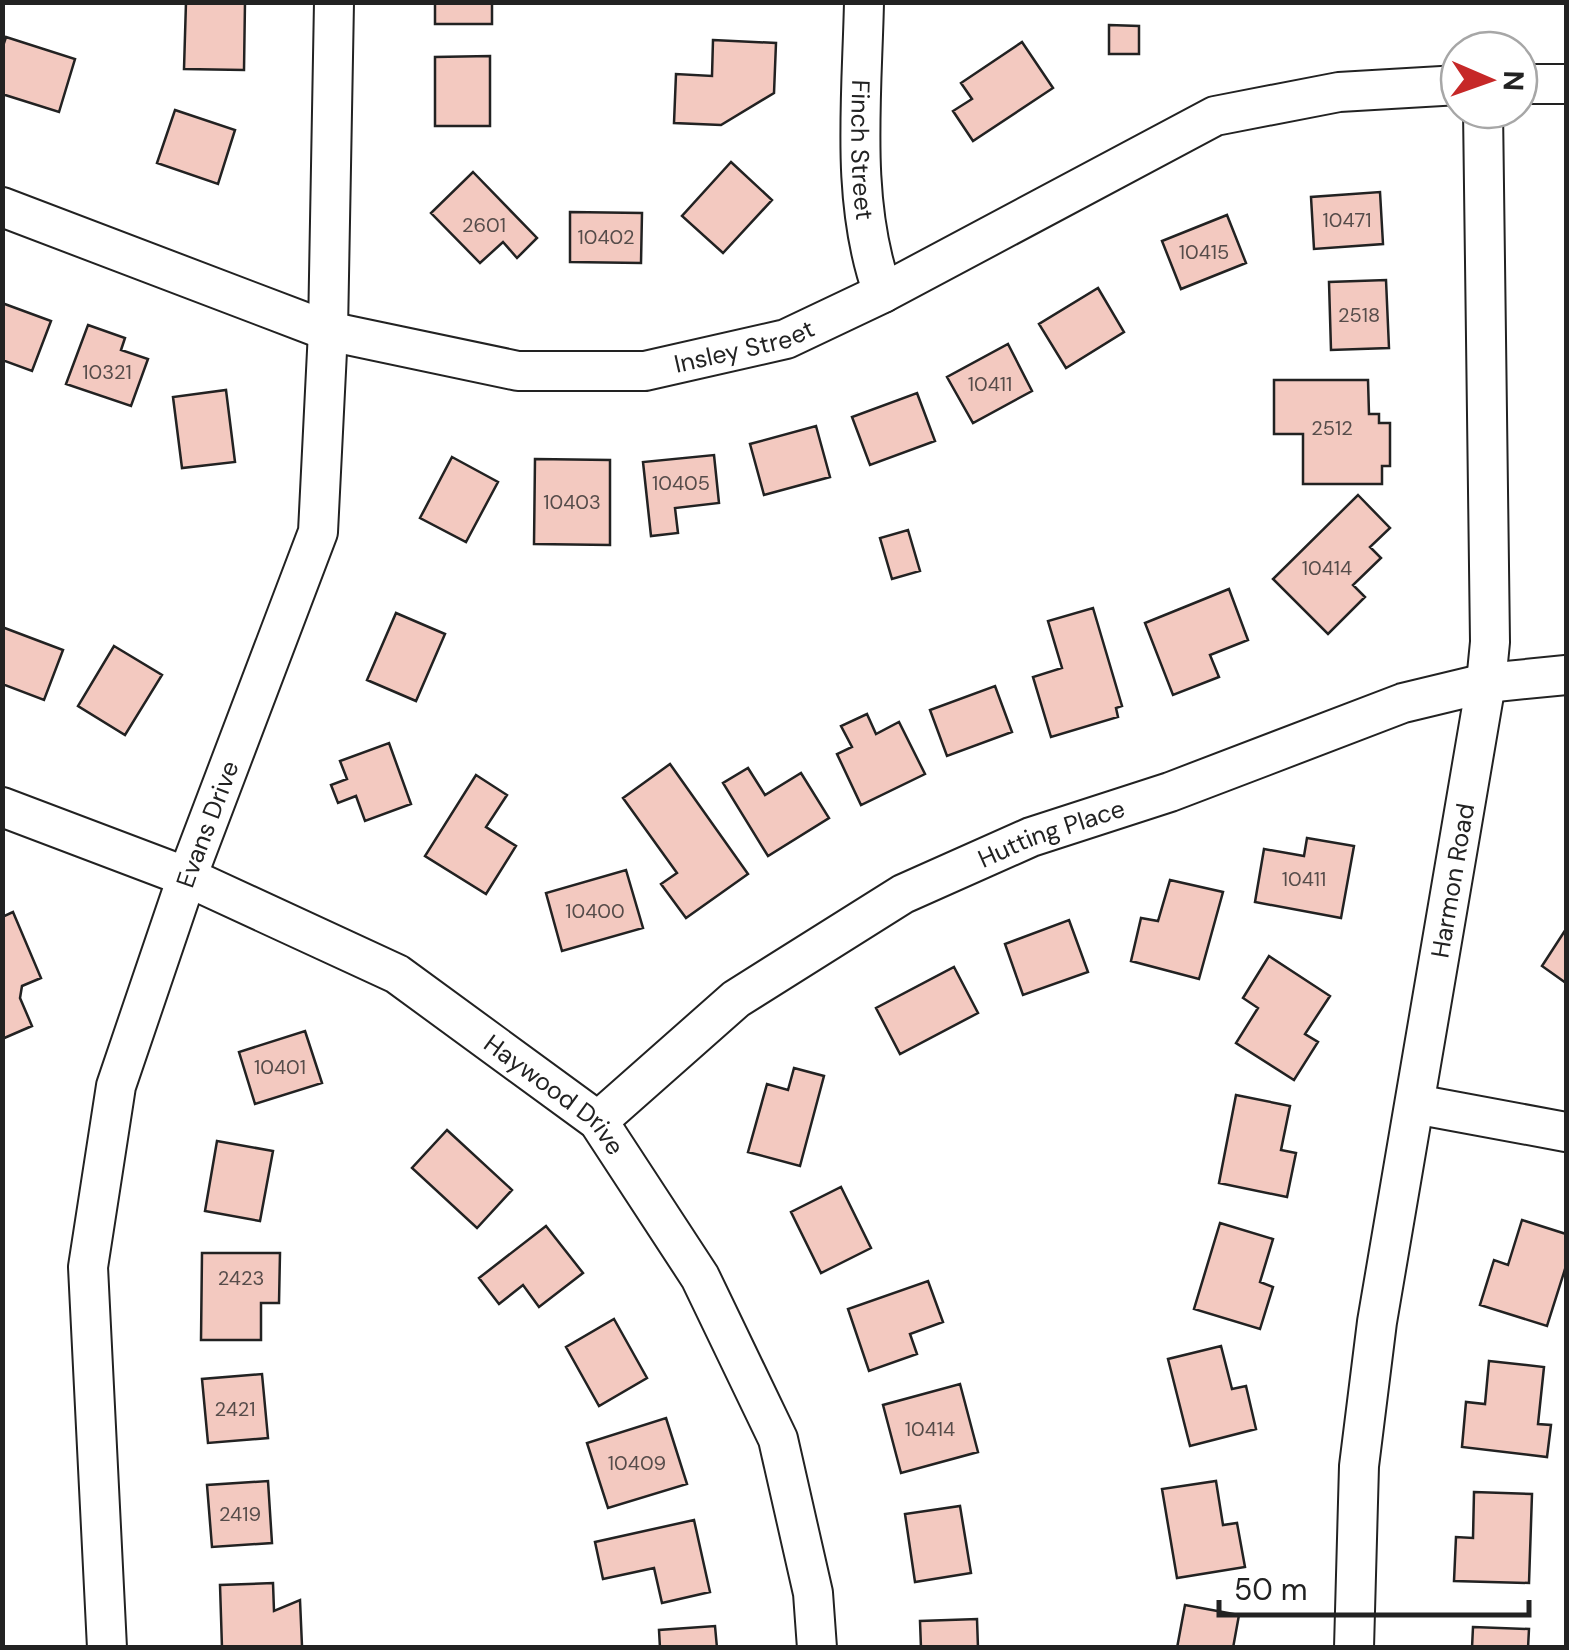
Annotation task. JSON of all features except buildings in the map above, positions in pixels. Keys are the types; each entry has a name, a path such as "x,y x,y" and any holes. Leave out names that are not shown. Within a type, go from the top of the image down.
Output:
{"street":[{"name":"Evans Drive","path":"108,1648 88,1267 116,1086 187,876 318,532 328,331 334,2"},
{"name":"Finch Street","path":"864,2 864,212 873,266 884,293"},
{"path":"1539,84 1566,84"},
{"name":"Insley Street","path":"2,206 328,331 518,371 644,371 786,339 884,293 1215,116 1339,92 1439,86"},
{"name":"Harmon Road","path":"1354,1648 1362,1448 1377,1322 1486,684 1492,622 1483,130"},
{"name":"Hutting Place","path":"598,1122 736,998 903,894 1032,837 1170,792 1403,703 1486,684 1566,674"},
{"name":"Haywood Drive","path":"2,807 187,876 397,974 598,1122 700,1277 778,1440 813,1593 818,1648"},
{"path":"1415,1104 1566,1132"}]}
